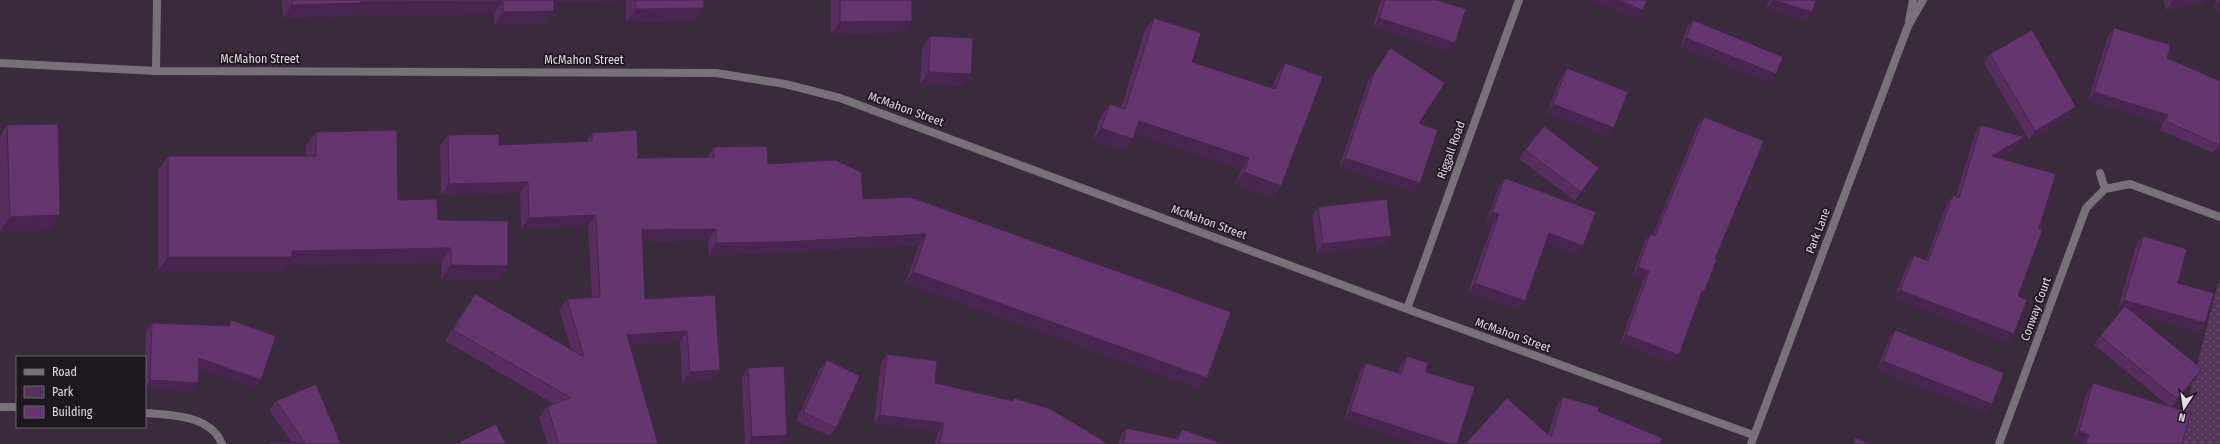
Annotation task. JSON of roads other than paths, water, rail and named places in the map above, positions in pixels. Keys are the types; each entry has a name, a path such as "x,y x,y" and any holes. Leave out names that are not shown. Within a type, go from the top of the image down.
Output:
{"street":[{"path":"156,70 157,0"},
{"name":"Riggall Road","path":"1406,308 1519,0"},
{"name":"Park Lane","path":"1908,26 1913,0"},
{"name":"Park Lane","path":"1751,444 1753,435 1908,26 1923,0"},
{"name":"McMahon Street","path":"0,63 156,70 716,73 785,84 840,98 1753,435"},
{"path":"2100,173 2105,189 2130,184 2220,217"},
{"name":"Conway Court","path":"1999,444 2086,208 2105,189"},
{"path":"0,407 16,408"},
{"path":"146,413 175,416 204,423 220,438 222,444"}]}
